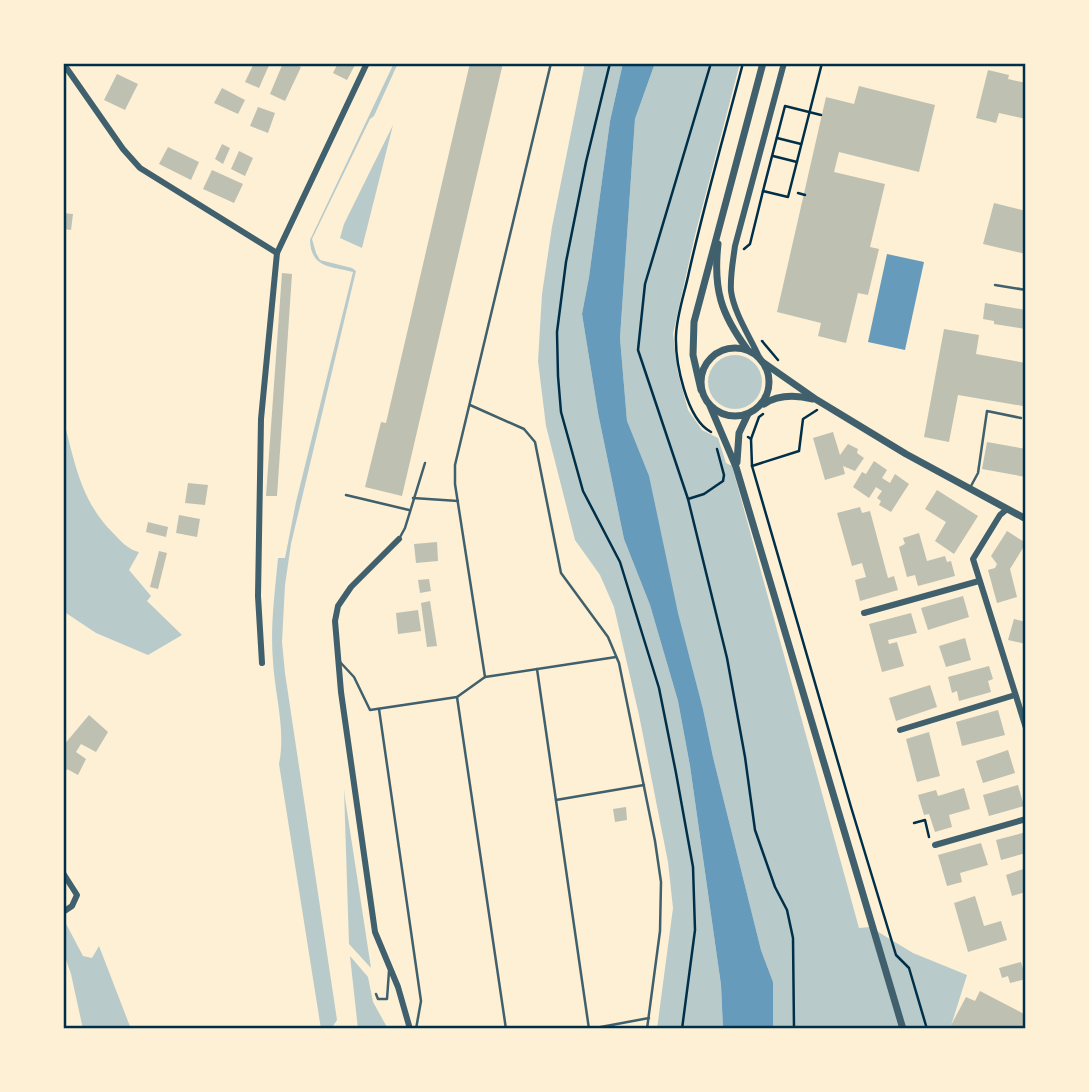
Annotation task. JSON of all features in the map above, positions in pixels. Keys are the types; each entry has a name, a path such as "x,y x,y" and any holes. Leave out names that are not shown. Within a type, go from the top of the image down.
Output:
{"street":[{"path":"63,63 139,168 277,253"},
{"path":"262,663 258,596 261,419 277,253 367,63"},
{"path":"763,63 694,322 693,355 701,390 736,467 903,1029"},
{"path":"758,407 768,391 769,381 762,360 737,311 731,276 735,246 784,63"},
{"path":"721,226 717,270 721,305 730,326 747,349 817,400 906,454 1026,519"},
{"path":"701,390 701,373 709,359 730,347 747,349"},
{"path":"710,406 728,416 748,414 770,400 781,397 817,400"},
{"path":"736,467 739,433 748,414"},
{"path":"1007,509 1000,515 973,559 1026,728"},
{"path":"399,539 351,587 338,606 335,621 341,692 375,932 398,987 410,1029"},
{"path":"864,613 979,581"},
{"path":"900,730 1016,695"},
{"path":"935,845 1026,818"},
{"path":"63,873 77,895 72,906 64,911"}],"lane":[{"path":"485,677 458,500 456,465 551,63"},
{"path":"277,253 285,254"},
{"path":"995,285 1026,290"},
{"path":"470,405 524,429 535,442 561,573 608,637 617,657 655,841 662,894 647,1029"},
{"path":"970,488 978,473 987,411 1021,418"},
{"path":"399,539 405,528 425,463"},
{"path":"346,495 409,510"},
{"path":"413,498 458,500"},
{"path":"338,660 354,677 370,710 457,697 485,677 617,657"},
{"path":"537,669 589,1029 649,1018"},
{"path":"457,697 506,1029"},
{"path":"379,709 421,1001 416,1029"},
{"path":"556,800 644,785"},
{"path":"376,994 378,999 387,999 389,967"}],"path":[{"path":"610,63 566,262 557,332 558,376 561,412 583,491 620,562 659,688 676,773 693,867 695,930 682,1029"},
{"path":"711,63 645,284 638,350 688,499 727,659 746,757 755,830 775,887 787,911 793,938 794,1029"},
{"path":"763,191 788,197 822,63"},
{"path":"744,250 750,244 785,106 821,115"},
{"path":"777,138 802,144"},
{"path":"772,156 797,162"},
{"path":"798,193 805,195"},
{"path":"762,341 781,363"},
{"path":"752,466 799,451 803,419 819,410 808,406"},
{"path":"770,409 759,418 751,439 752,466 896,955 909,968 928,1029"},
{"path":"688,499 704,494 723,481 724,475 711,432"},
{"path":"739,433 751,439"},
{"path":"914,823 925,820 931,846 935,845"}],"shaded area":[{"path":"394,63 398,63 374,116 370,119 312,239 320,260 356,271 291,544 285,585 282,642 285,673 337,1020 331,1029 321,1029 279,764 281,738 273,661 273,609 278,558 285,558 296,502 353,272 324,265 314,256 310,240"},
{"path":"585,63 623,63 610,121 582,314 598,413 624,539 650,605 678,701 690,766 721,985 723,1029 657,1029 673,908 668,862 614,607 600,575 575,540 546,426 538,361 542,294 552,227"},
{"path":"655,63 740,63 695,235 673,334 678,373 688,410 702,430 718,438 726,463 732,466 859,928 870,927 913,953 967,975 950,1029 773,1029 773,982 761,950 703,709 627,421 620,338 635,119"},
{"path":"393,125 362,248 340,238 344,224"},
{"path":"735,355 754,363 762,382 754,401 735,409 716,401 708,382 716,363"},
{"path":"63,418 80,480 93,507 122,542 139,552 129,570 151,596 147,601 182,635 148,655 96,633 63,611"},
{"path":"344,789 345,798 371,968 349,944"},
{"path":"63,918 83,956 92,958 99,946 131,1029 83,1029 63,951"},
{"path":"350,956 368,977 373,1002 388,1029 358,1029"}],"water":[{"path":"623,63 655,63 635,119 620,338 627,421 649,476 678,613 713,757 761,950 773,982 773,1029 723,1029 721,985 690,766 678,701 650,605 624,539 598,413 582,314 610,121"},
{"path":"887,254 924,262 905,350 868,342"}],"building":[{"path":"254,63 270,63 259,88 245,82"},
{"path":"283,63 293,63 301,67 285,101 270,94"},
{"path":"338,63 356,63 347,80 333,73"},
{"path":"470,63 503,63 402,496 365,487 381,422 386,423"},
{"path":"988,70 1026,83 1026,119 999,113 996,123 976,118"},
{"path":"117,74 138,84 125,110 104,100"},
{"path":"859,86 935,105 919,172 839,152 834,172 885,184 870,247 879,249 868,295 858,293 846,343 818,336 821,323 777,312 826,97 854,104"},
{"path":"222,88 245,100 238,114 214,103"},
{"path":"258,107 275,113 268,133 250,126"},
{"path":"222,144 230,148 223,164 215,159"},
{"path":"168,147 199,162 191,180 159,164"},
{"path":"239,151 253,158 245,176 231,169"},
{"path":"212,170 243,184 234,203 203,189"},
{"path":"994,203 1026,211 1026,254 983,244"},
{"path":"63,213 73,214 71,230 63,229"},
{"path":"282,273 292,274 277,496 266,496"},
{"path":"985,303 1026,310 1026,329 994,324 994,321 983,319"},
{"path":"944,329 979,335 976,354 1026,363 1023,406 958,395 949,442 924,437"},
{"path":"833,432 840,455 848,444 858,449 857,453 864,458 855,471 843,466 845,474 825,480 813,438"},
{"path":"987,442 1026,449 1026,477 982,469"},
{"path":"874,461 887,470 882,478 890,483 895,474 909,484 891,512 879,505 881,501 877,498 882,491 876,487 869,498 853,487 862,472 866,474"},
{"path":"188,483 208,485 205,505 185,503"},
{"path":"937,490 978,516 954,554 935,541 946,522 925,509"},
{"path":"860,507 862,513 870,511 888,578 894,576 898,590 860,601 855,580 866,577 862,563 852,566 837,513"},
{"path":"179,515 200,519 197,537 176,533"},
{"path":"148,522 168,527 166,537 146,532"},
{"path":"1007,531 1026,543 1010,569 1017,597 997,603 988,570 995,568 997,564 991,556"},
{"path":"919,533 927,561 945,556 947,562 951,561 955,576 918,586 915,575 907,577 899,547 905,544 903,538"},
{"path":"437,542 438,561 416,563 414,544"},
{"path":"159,551 167,553 158,589 150,587"},
{"path":"429,579 431,591 420,593 418,580"},
{"path":"963,596 969,617 928,630 921,608"},
{"path":"430,601 437,646 427,647 421,603"},
{"path":"418,610 421,631 398,634 396,613"},
{"path":"911,613 917,633 888,640 889,644 897,642 904,666 882,672 869,624"},
{"path":"1014,619 1026,622 1026,644 1008,640"},
{"path":"965,638 971,660 946,667 939,646"},
{"path":"989,666 993,679 988,681 991,692 959,701 957,691 952,693 948,677"},
{"path":"930,685 937,707 896,721 889,698"},
{"path":"998,710 1005,735 962,746 956,722"},
{"path":"89,715 108,732 96,752 81,744 76,752 86,759 78,775 67,769 63,778 63,746"},
{"path":"929,732 940,776 917,782 906,739"},
{"path":"1008,750 1015,773 983,783 976,761"},
{"path":"1018,785 1024,806 989,816 983,795"},
{"path":"964,788 970,809 949,815 952,827 935,832 929,814 924,815 918,795 936,790 938,796"},
{"path":"626,807 627,820 615,822 613,809"},
{"path":"1026,832 1026,853 1001,860 996,840"},
{"path":"981,843 988,865 960,873 962,882 947,886 938,855"},
{"path":"1026,868 1026,892 1012,896 1006,875"},
{"path":"975,896 984,926 1001,921 1007,940 968,952 954,903"},
{"path":"1021,962 1026,979 1010,983 1008,976 1002,978 999,968"},
{"path":"980,991 1026,1015 1024,1029 949,1029 966,997 975,1001"}]}
